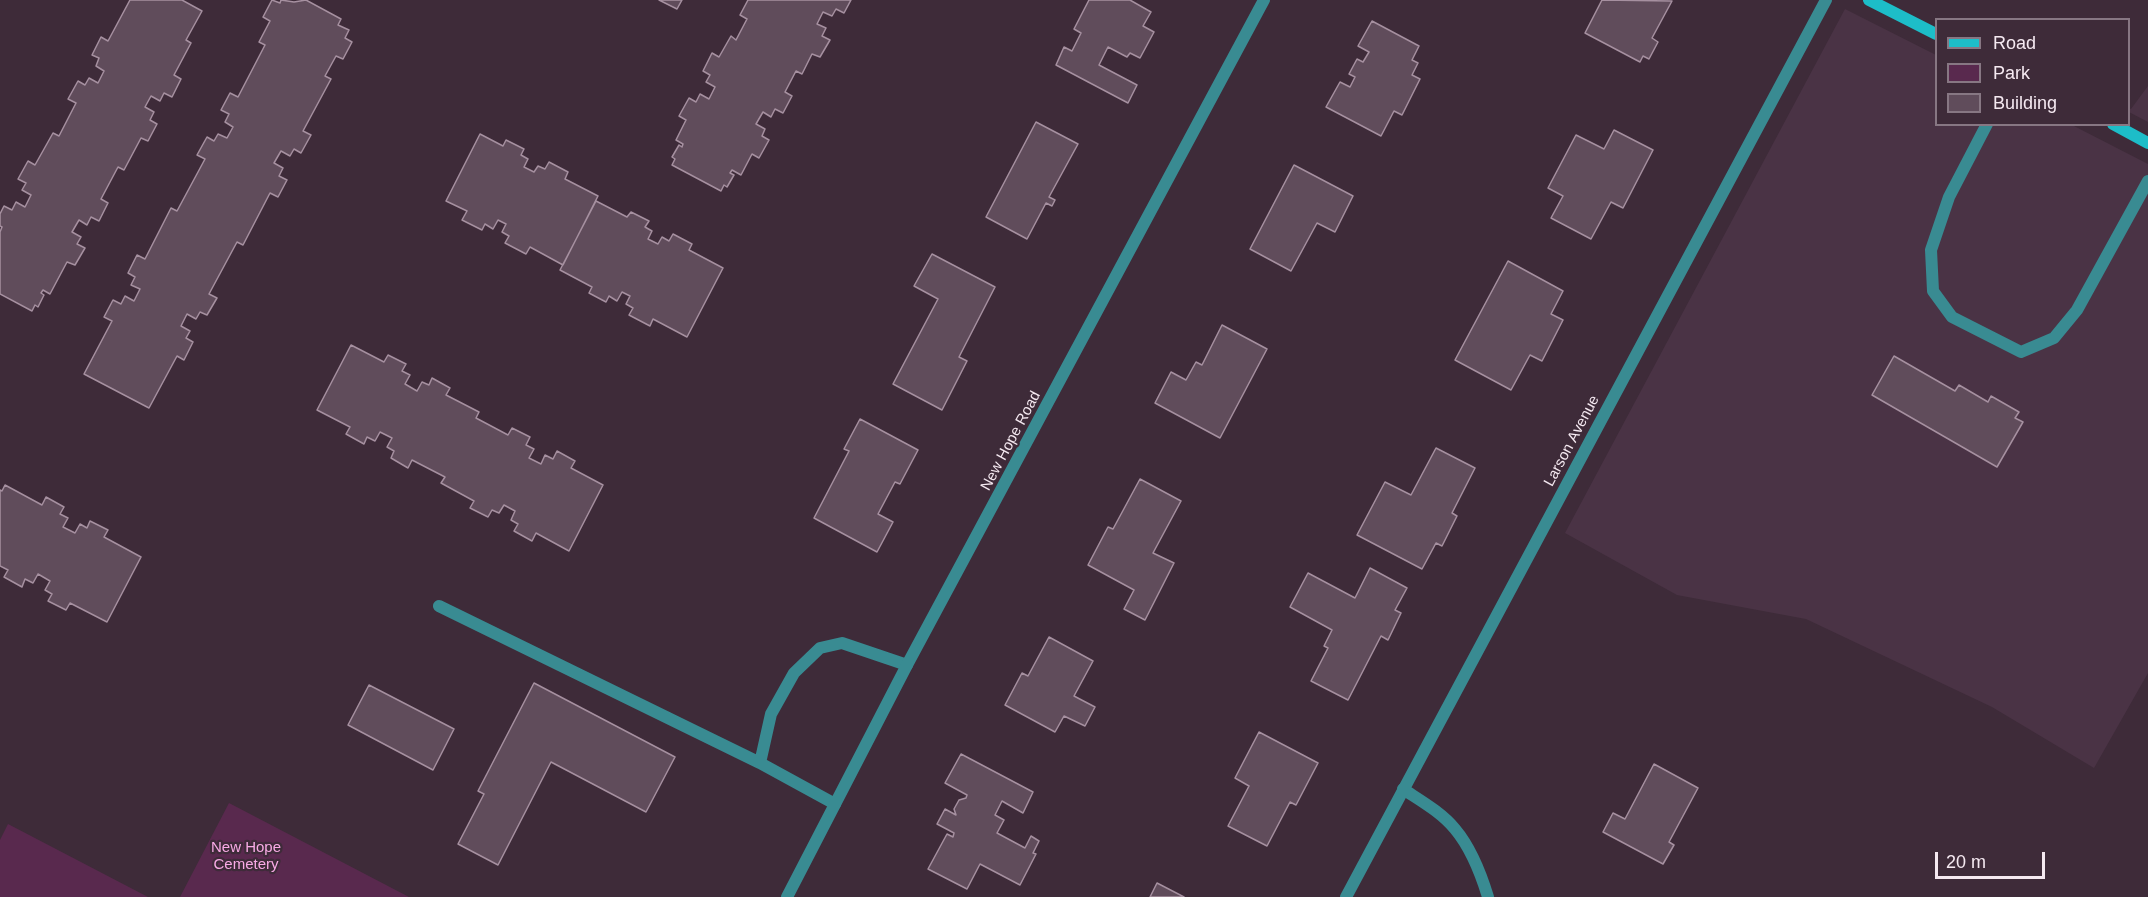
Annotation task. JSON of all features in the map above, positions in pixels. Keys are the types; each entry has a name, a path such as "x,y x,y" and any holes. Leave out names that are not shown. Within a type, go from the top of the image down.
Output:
{"main road":[{"path":"1869,0 1935,33"},
{"path":"2117,126 2148,143"}],"street":[{"name":"New Hope Road","path":"787,897 907,666 1264,0"},
{"name":"Larson Avenue","path":"1346,897 1826,0"},
{"path":"1986,126 1949,196 1931,250 1933,291 1952,317 2021,352 2054,338 2077,310 2148,181"},
{"path":"439,606 760,763 835,804"},
{"path":"760,763 771,714 794,673 820,648 842,643 907,666"},
{"path":"1402,789 1440,814 1456,829 1470,851 1488,897"}],"shaded area":[{"path":"1845,9 1935,54 1935,126 2074,126 2148,164 2148,673 2094,768 1992,707 1806,619 1677,595 1565,533"},
{"path":"2148,86 2148,122 2130,113"}],"green space":[{"name":"New Hope Cemetery","path":"229,803 409,897 180,897"},
{"path":"8,824 148,897 0,897 0,840"}],"building":[{"path":"130,0 182,0 202,11 186,40 191,43 174,75 181,79 172,97 164,93 160,101 151,96 145,107 154,112 150,120 157,124 148,141 141,138 124,170 118,167 101,199 108,203 99,221 91,217 87,225 79,220 72,232 81,237 77,244 85,248 75,265 67,262 50,294 43,290 41,293 44,295 38,307 35,305 32,311 0,294 0,232 2,227 0,226 0,214 4,206 12,210 16,202 25,207 31,195 22,190 26,183 18,179 28,161 35,165 53,133 59,136 76,103 68,99 78,81 85,85 89,78 98,83 104,71 96,66 99,58 92,55 101,37 108,41"},
{"path":"272,0 280,3 281,0 294,2 306,0 341,19 338,25 349,30 345,38 352,42 343,59 336,56 325,76 331,79 303,131 311,135 301,153 294,149 290,156 281,151 274,163 283,168 279,176 287,180 278,197 270,193 243,245 237,242 209,294 217,298 207,315 200,312 196,319 187,314 181,326 190,331 186,338 193,342 184,360 177,356 149,408 84,374 112,321 104,317 113,300 121,304 125,296 134,301 140,289 131,285 135,277 128,273 137,255 145,259 171,208 177,211 205,159 197,155 207,137 214,141 218,134 227,138 233,127 225,122 229,114 221,110 230,93 238,97 265,45 259,42 270,21 263,17"},
{"path":"659,0 682,0 677,9"},
{"path":"748,0 851,0 844,13 836,9 832,16 823,12 817,24 826,28 822,36 830,40 820,57 812,54 802,74 796,71 785,92 792,96 783,113 775,109 771,117 763,112 756,124 765,129 762,136 769,140 759,158 752,154 741,175 732,170 730,173 734,175 727,187 724,185 721,191 672,165 675,159 672,157 679,145 682,147 683,144 676,140 686,120 679,116 689,98 696,102 700,94 709,99 715,87 706,82 710,75 703,71 712,53 719,57 731,36 736,40 747,19 740,15"},
{"path":"1089,0 1130,0 1151,12 1143,26 1154,32 1140,58 1130,53 1127,57 1108,47 1099,65 1137,85 1128,103 1056,65 1064,47 1072,51 1081,33 1074,29"},
{"path":"1602,0 1672,1 1652,38 1658,42 1649,59 1643,56 1640,62 1585,33"},
{"path":"1372,21 1419,46 1412,60 1418,63 1412,75 1420,79 1402,115 1394,111 1381,136 1326,107 1340,82 1350,87 1355,77 1349,74 1357,59 1363,62 1369,52 1358,46"},
{"path":"1036,122 1078,144 1049,197 1055,200 1052,206 1046,203 1027,239 986,217"},
{"path":"1614,130 1653,150 1623,208 1611,202 1591,239 1551,218 1563,196 1548,188 1576,135 1604,149"},
{"path":"480,134 503,146 506,140 524,149 521,155 528,159 524,167 534,172 538,166 545,169 549,162 568,172 565,179 598,196 563,265 530,247 526,254 505,243 509,236 502,232 506,224 498,220 493,229 485,224 482,230 462,220 467,211 446,201"},
{"path":"1294,165 1353,196 1335,232 1317,223 1291,271 1250,249"},
{"path":"596,201 627,217 631,212 649,221 645,227 652,231 648,239 658,244 662,237 669,241 673,234 692,244 689,250 723,268 687,337 653,319 650,326 629,315 633,308 626,304 630,296 622,292 617,301 609,296 606,302 589,293 592,287 560,270"},
{"path":"932,254 995,287 959,357 967,361 942,410 893,384 938,299 914,286"},
{"path":"1508,261 1563,291 1551,314 1563,320 1542,361 1530,355 1511,390 1455,360"},
{"path":"1222,325 1267,349 1220,438 1155,403 1171,372 1186,380 1196,362 1202,365"},
{"path":"351,345 384,362 388,355 406,364 402,371 410,375 405,384 417,391 422,382 429,385 432,378 450,388 446,395 479,412 476,418 508,435 512,428 530,437 526,445 534,449 529,458 541,464 545,455 553,459 557,451 575,461 571,468 603,485 569,551 536,533 532,541 514,531 518,524 511,520 515,511 504,505 499,513 492,510 488,517 470,508 474,501 441,483 445,477 412,460 408,468 391,458 394,451 387,447 392,438 380,432 375,441 367,437 364,444 346,434 350,427 317,410"},
{"path":"1894,356 1955,391 1959,385 1988,402 1991,396 2019,412 2015,418 2023,422 1997,467 1872,395"},
{"path":"860,419 918,450 900,484 895,482 878,514 893,522 877,552 814,518 849,451 844,449"},
{"path":"1436,448 1475,468 1452,513 1457,516 1442,546 1436,543 1422,569 1357,535 1385,482 1411,495"},
{"path":"1140,479 1181,501 1153,553 1174,563 1145,620 1124,609 1134,590 1088,565 1108,527 1113,529"},
{"path":"5,485 42,505 46,497 64,507 60,514 68,518 63,527 75,533 80,524 87,528 90,521 108,530 104,537 141,557 107,622 70,603 66,610 48,601 52,594 45,590 50,581 38,574 33,583 25,579 22,587 4,577 8,570 0,566 0,490 2,491"},
{"path":"1370,568 1407,588 1395,610 1401,613 1388,640 1381,636 1348,700 1311,681 1328,648 1324,646 1332,630 1290,607 1308,573 1355,598"},
{"path":"1049,637 1093,661 1074,696 1095,707 1085,726 1064,716 1055,732 1005,705 1022,673 1028,676"},
{"path":"534,683 675,757 646,812 551,762 498,865 458,844 484,794 478,791"},
{"path":"369,685 454,729 433,770 348,725"},
{"path":"1259,732 1318,763 1296,805 1290,802 1267,846 1228,826 1249,786 1235,778"},
{"path":"961,754 1033,792 1023,813 1002,801 995,815 1004,820 997,833 1025,848 1031,836 1039,841 1033,853 1036,854 1020,885 980,864 967,889 928,869 947,834 953,837 954,833 937,824 945,809 956,815 954,809 959,800 966,798 967,795 945,783"},
{"path":"1654,764 1698,788 1669,842 1674,845 1663,864 1603,832 1613,813 1625,819"},
{"path":"1157,883 1184,897 1150,897"}]}
